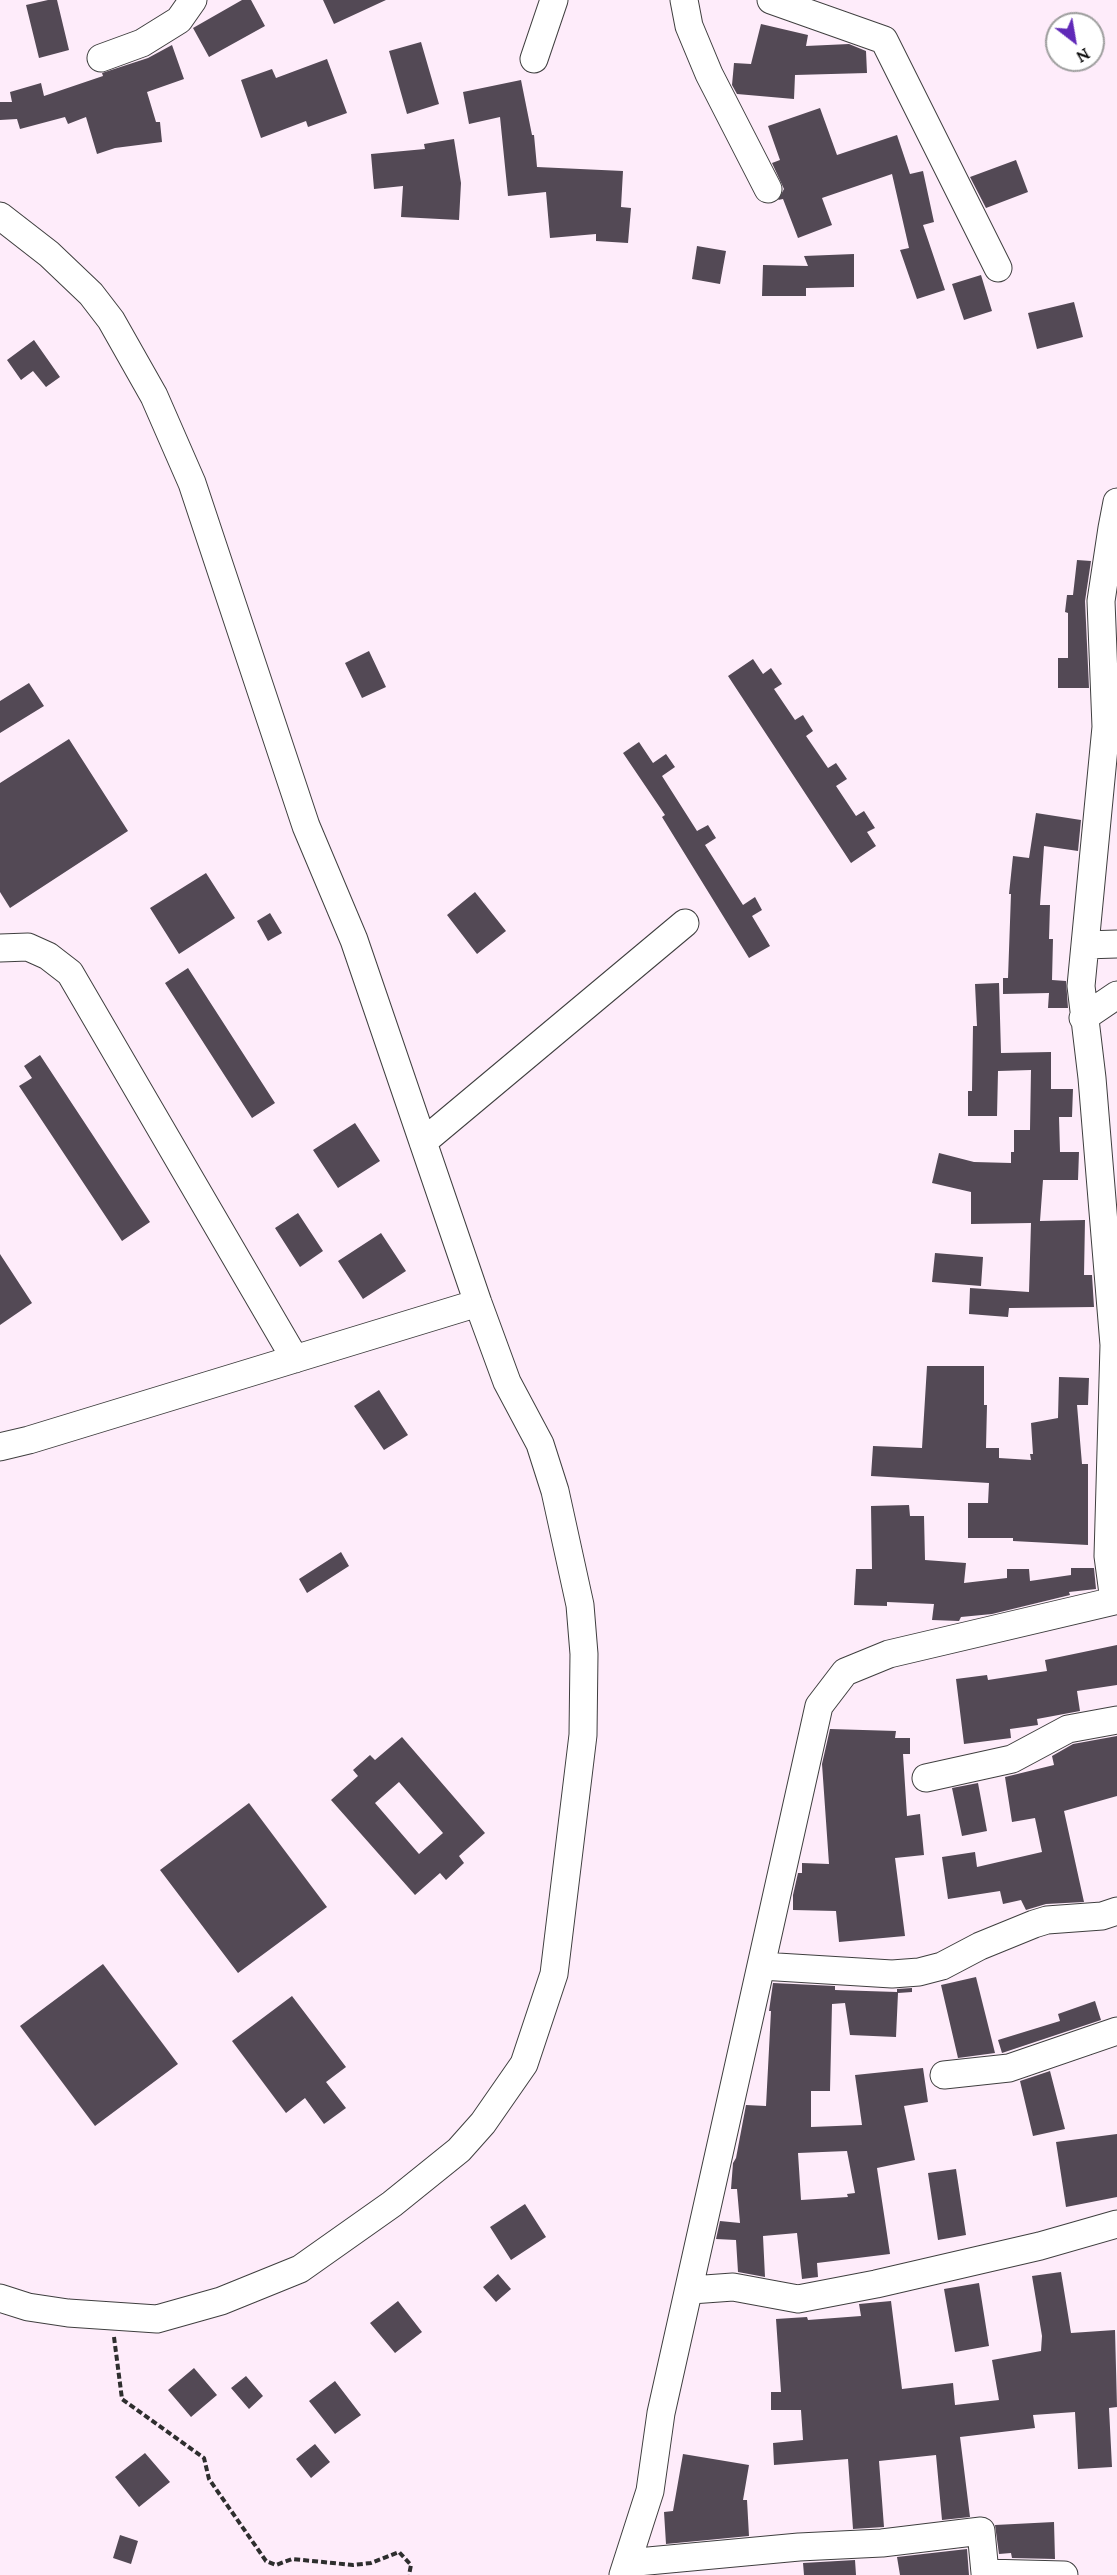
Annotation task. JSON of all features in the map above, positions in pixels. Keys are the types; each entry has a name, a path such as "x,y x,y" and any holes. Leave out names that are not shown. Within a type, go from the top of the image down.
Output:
{"street":[{"path":"101,58 142,43 179,20 192,0"},
{"path":"534,59 554,0"},
{"path":"771,0 884,40 998,268"},
{"path":"681,1 709,74 768,189"},
{"path":"0,216 49,254 92,294 111,320 154,396 192,483 306,826 354,940 478,1303 507,1382 540,1444 555,1491 580,1605 584,1654 583,1735 554,1974 524,2064 483,2123 459,2150 392,2204 300,2269 220,2301 157,2319 68,2313 28,2307 0,2298"},
{"path":"1064,2575 985,2573 981,2531 882,2542 799,2547 625,2569 650,2491 661,2413 819,1706 845,1672 889,1654 1114,1601 1115,1345 1112,1243 1106,1137 1092,1078 1083,1018 1081,986 1111,727 1101,601 1115,528 1117,502"},
{"path":"423,1142 685,923"},
{"path":"1084,945 1117,944"},
{"path":"0,948 28,947 48,956 70,974 295,1359"},
{"path":"1083,1018 1117,995"},
{"path":"0,1447 478,1303"},
{"path":"926,1778 1012,1759 1068,1729 1117,1720"},
{"path":"761,1966 884,1974 919,1972 942,1966 980,1946 1034,1924 1047,1920 1102,1916 1117,1911"},
{"path":"944,2075 1009,2068 1117,2031"},
{"path":"690,2290 733,2287 798,2300 1040,2246 1117,2224"}],"path":[{"path":"111,2316 122,2399 204,2458 209,2479 266,2561 276,2565 292,2559 353,2565 371,2563 399,2552 411,2565 409,2575"}],"building":[{"path":"57,0 69,50 39,58 26,5"},
{"path":"242,0 251,0 265,26 209,57 193,28"},
{"path":"323,0 386,0 334,24"},
{"path":"761,24 808,35 806,46 849,44 866,51 867,73 795,75 794,99 737,94 732,85 734,63 751,64"},
{"path":"421,42 439,104 407,114 389,51"},
{"path":"172,45 184,79 147,92 156,122 160,122 162,142 115,148 97,154 86,117 68,124 65,117 20,129 17,119 0,120 0,102 12,102 10,92 41,83 44,96 103,76 102,73 148,58"},
{"path":"327,59 347,113 308,127 306,121 261,138 241,80 272,69 276,78"},
{"path":"521,80 532,135 534,135 537,167 623,171 621,207 631,208 628,243 596,241 596,234 550,238 546,192 508,196 500,117 469,124 463,92"},
{"path":"820,108 837,155 897,135 910,174 923,171 934,222 923,225 945,290 917,299 900,250 909,248 892,174 822,198 832,225 798,238 783,199 778,200 784,189 772,163 780,160 768,126"},
{"path":"454,139 461,183 459,220 401,217 403,186 374,189 371,154 425,149 424,144"},
{"path":"1016,160 1028,192 986,208 970,177"},
{"path":"697,246 726,251 720,284 692,279"},
{"path":"854,254 854,287 806,288 806,296 762,296 763,265 808,266 804,256"},
{"path":"981,275 992,311 964,320 952,284"},
{"path":"1074,302 1083,337 1037,349 1028,313"},
{"path":"34,340 60,377 46,387 33,371 21,380 7,360"},
{"path":"1077,560 1091,561 1085,601 1089,688 1058,688 1058,658 1068,658 1068,613 1065,612 1067,595 1073,595"},
{"path":"369,651 386,687 362,698 345,663"},
{"path":"753,659 763,674 771,668 782,684 774,689 795,720 803,715 813,731 806,736 828,768 836,763 847,779 836,786 856,816 864,811 875,828 867,832 876,846 851,863 728,676"},
{"path":"29,683 44,706 0,733 0,701"},
{"path":"69,739 128,831 10,908 0,892 0,783"},
{"path":"639,742 653,763 666,754 675,767 662,776 697,831 708,825 716,838 705,845 743,905 755,897 762,910 752,916 770,946 749,958 662,817 665,815 623,753"},
{"path":"1036,813 1081,820 1078,851 1044,846 1040,905 1050,905 1049,939 1053,939 1052,980 1066,981 1068,1008 1048,1008 1049,993 1003,994 1003,978 1008,978 1011,894 1009,894 1013,856 1029,858"},
{"path":"206,873 235,918 179,954 150,908"},
{"path":"475,892 506,931 477,954 447,915"},
{"path":"270,913 282,933 268,941 257,921"},
{"path":"188,968 275,1103 252,1118 165,983"},
{"path":"999,983 1001,1053 1051,1052 1051,1089 1073,1089 1072,1117 1059,1117 1060,1152 1079,1152 1078,1180 1043,1180 1040,1221 1085,1220 1084,1275 1092,1275 1094,1307 1009,1308 1008,1317 969,1314 970,1288 1029,1292 1031,1223 971,1224 971,1192 932,1183 939,1153 974,1162 1011,1163 1011,1152 1014,1152 1014,1130 1030,1130 1031,1070 998,1071 997,1116 968,1116 968,1091 972,1091 973,1026 977,1026 975,984"},
{"path":"40,1055 150,1222 122,1241 19,1086 32,1078 24,1066"},
{"path":"355,1123 380,1161 338,1188 313,1150"},
{"path":"298,1213 323,1251 300,1267 275,1228"},
{"path":"381,1233 406,1271 363,1299 338,1261"},
{"path":"935,1253 983,1257 981,1286 932,1282"},
{"path":"0,1254 32,1303 0,1325"},
{"path":"927,1366 984,1366 984,1405 987,1405 986,1448 999,1448 999,1458 1031,1460 1030,1454 1033,1454 1031,1423 1058,1418 1059,1377 1089,1378 1088,1405 1077,1405 1082,1464 1088,1464 1088,1545 1013,1541 1013,1538 968,1538 968,1503 988,1503 989,1483 871,1476 873,1446 922,1448"},
{"path":"379,1390 408,1435 384,1450 354,1406"},
{"path":"909,1505 910,1516 924,1516 925,1560 966,1563 964,1583 1007,1578 1007,1569 1029,1569 1030,1581 1071,1575 1071,1568 1094,1568 1096,1589 1069,1592 1070,1595 992,1614 961,1617 959,1621 932,1620 934,1604 887,1602 887,1606 854,1605 856,1569 872,1569 871,1506"},
{"path":"341,1552 349,1566 307,1593 299,1579"},
{"path":"1117,1645 1117,1685 1077,1691 1080,1711 1037,1719 1038,1725 1010,1729 1011,1738 964,1744 956,1679 987,1675 988,1680 1047,1671 1045,1660"},
{"path":"830,1729 896,1731 895,1738 910,1738 910,1754 903,1754 907,1816 920,1814 924,1855 895,1858 905,1936 839,1942 836,1911 793,1910 793,1895 798,1873 802,1873 802,1863 829,1864 822,1764"},
{"path":"1117,1736 1117,1796 1064,1811 1084,1902 1046,1904 1026,1910 1021,1900 1003,1904 1000,1891 948,1899 942,1857 975,1852 977,1867 1042,1852 1035,1818 1012,1822 1005,1777 1054,1765 1052,1756 1073,1744"},
{"path":"402,1737 485,1833 459,1856 464,1863 446,1880 440,1873 415,1895 331,1800 358,1776 353,1770 370,1755 375,1760","holes":["399,1782 443,1833 419,1854 375,1803"]},
{"path":"978,1783 987,1831 962,1836 952,1788"},
{"path":"249,1803 327,1907 238,1973 160,1870"},
{"path":"103,1964 178,2064 95,2126 20,2026"},
{"path":"976,1977 995,2053 958,2058 941,1985"},
{"path":"773,1983 835,1986 835,1990 897,1992 897,1989 912,1988 912,1992 898,1993 896,2037 850,2035 845,2003 832,2004 830,2091 811,2091 811,2127 862,2125 855,2075 923,2068 928,2102 904,2106 915,2160 877,2168 890,2254 817,2263 818,2277 802,2279 797,2233 763,2236 765,2277 738,2272 736,2240 716,2239 720,2221 740,2223 737,2189 731,2189 733,2163 736,2158 746,2105 766,2106 771,2011 769,2011","holes":["847,2151 855,2193 847,2194 848,2197 801,2200 798,2153"]},
{"path":"292,1996 346,2067 326,2082 346,2108 324,2124 305,2098 286,2113 232,2041"},
{"path":"1095,2001 1101,2020 1002,2053 998,2040 1060,2021 1058,2014"},
{"path":"1050,2071 1065,2129 1033,2136 1020,2081"},
{"path":"1117,2134 1117,2197 1066,2207 1056,2142"},
{"path":"956,2169 966,2235 938,2240 928,2173"},
{"path":"525,2204 546,2237 511,2260 490,2227"},
{"path":"1061,2272 1071,2333 1115,2330 1117,2407 1109,2408 1112,2467 1078,2469 1075,2412 1033,2415 1035,2428 960,2437 970,2517 942,2520 936,2455 879,2461 884,2527 853,2529 848,2459 774,2465 773,2443 803,2440 801,2410 771,2410 771,2392 781,2392 776,2319 807,2317 808,2320 861,2316 859,2304 891,2301 902,2389 953,2383 955,2405 999,2400 992,2360 1041,2351 1042,2336 1032,2276"},
{"path":"498,2274 511,2289 496,2302 483,2287"},
{"path":"979,2283 989,2346 955,2352 944,2289"},
{"path":"398,2301 422,2332 395,2353 370,2323"},
{"path":"194,2368 217,2395 191,2417 168,2390"},
{"path":"246,2376 263,2396 249,2409 231,2388"},
{"path":"335,2381 361,2415 335,2434 309,2401"},
{"path":"315,2444 330,2462 311,2478 296,2459"},
{"path":"145,2453 170,2482 139,2507 115,2477"},
{"path":"683,2454 749,2465 743,2500 747,2500 749,2536 666,2544 664,2512 673,2511"},
{"path":"1054,2522 1055,2559 1012,2558 1011,2553 999,2554 995,2525"},
{"path":"120,2535 138,2541 131,2564 113,2558"},
{"path":"967,2549 969,2575 900,2575 897,2557"},
{"path":"855,2560 856,2575 804,2575 803,2563"}]}
